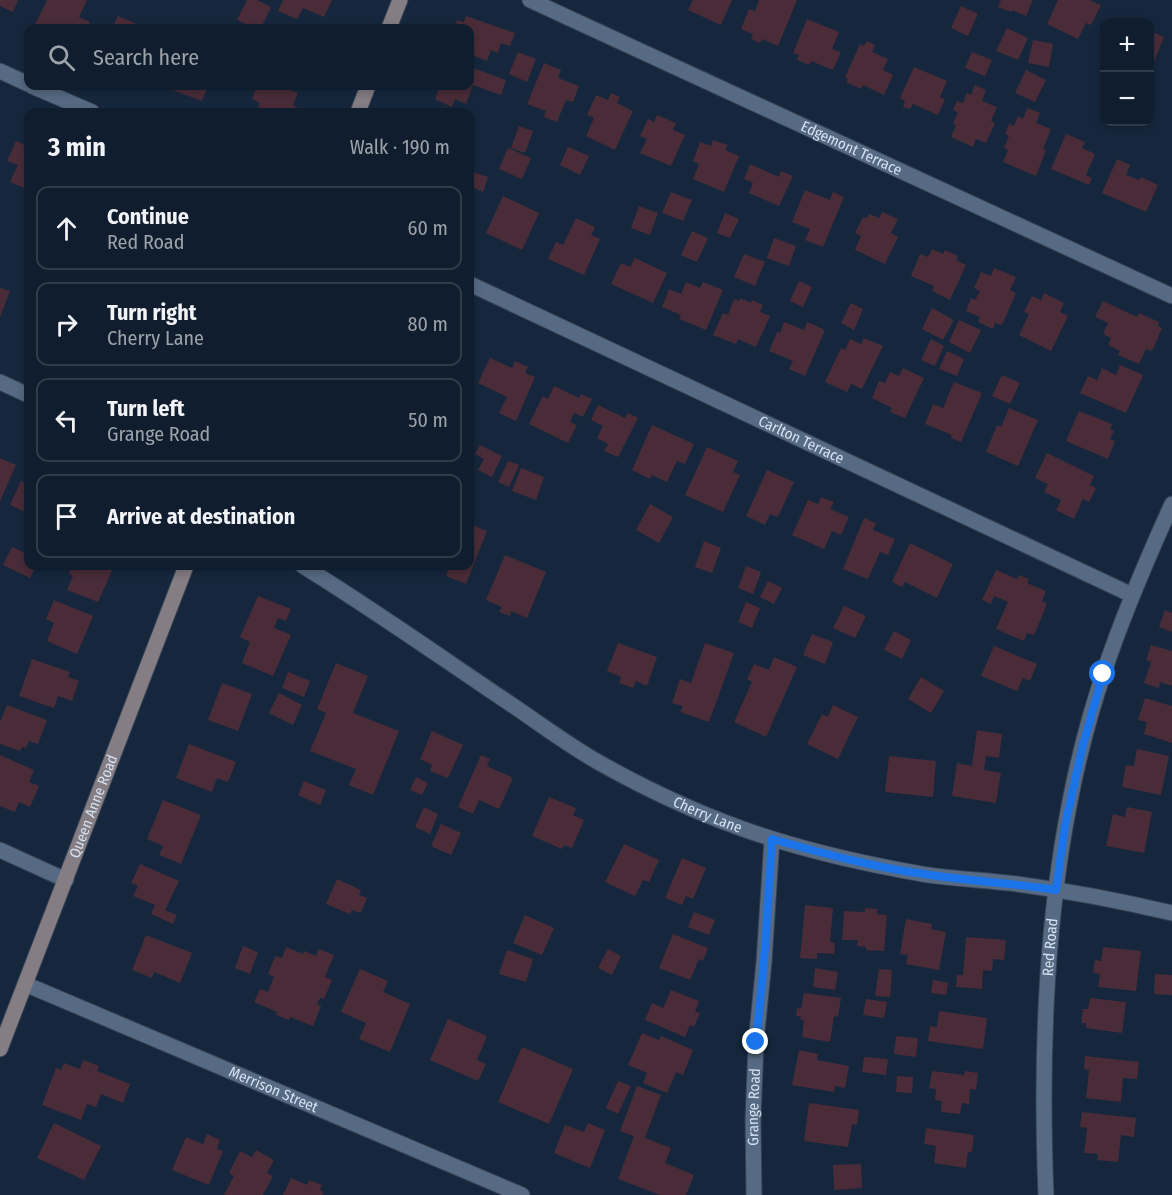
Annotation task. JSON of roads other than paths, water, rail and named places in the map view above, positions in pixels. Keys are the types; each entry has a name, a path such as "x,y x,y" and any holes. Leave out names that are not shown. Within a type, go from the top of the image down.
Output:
{"street":[{"path":"391,24 400,0"},
{"name":"Edgemont Terrace","path":"531,0 1172,296"},
{"path":"0,71 24,82"},
{"path":"41,90 83,108"},
{"path":"360,108 366,90"},
{"name":"Carlton Terrace","path":"474,286 1132,595"},
{"path":"0,382 24,393"},
{"name":"Red Road","path":"1046,1195 1044,1089 1048,985 1056,890 1065,826 1082,749 1103,674 1132,595 1172,504"},
{"name":"Queen Anne Road","path":"0,1049 184,570"},
{"name":"Cherry Lane","path":"309,570 596,761 652,791 710,817 772,839 846,860 924,874 1056,890 1172,913"},
{"name":"Grange Road","path":"754,1195 753,1120 756,1042 772,839"},
{"path":"0,850 66,880"},
{"name":"Merrison Street","path":"25,984 522,1195"}]}
